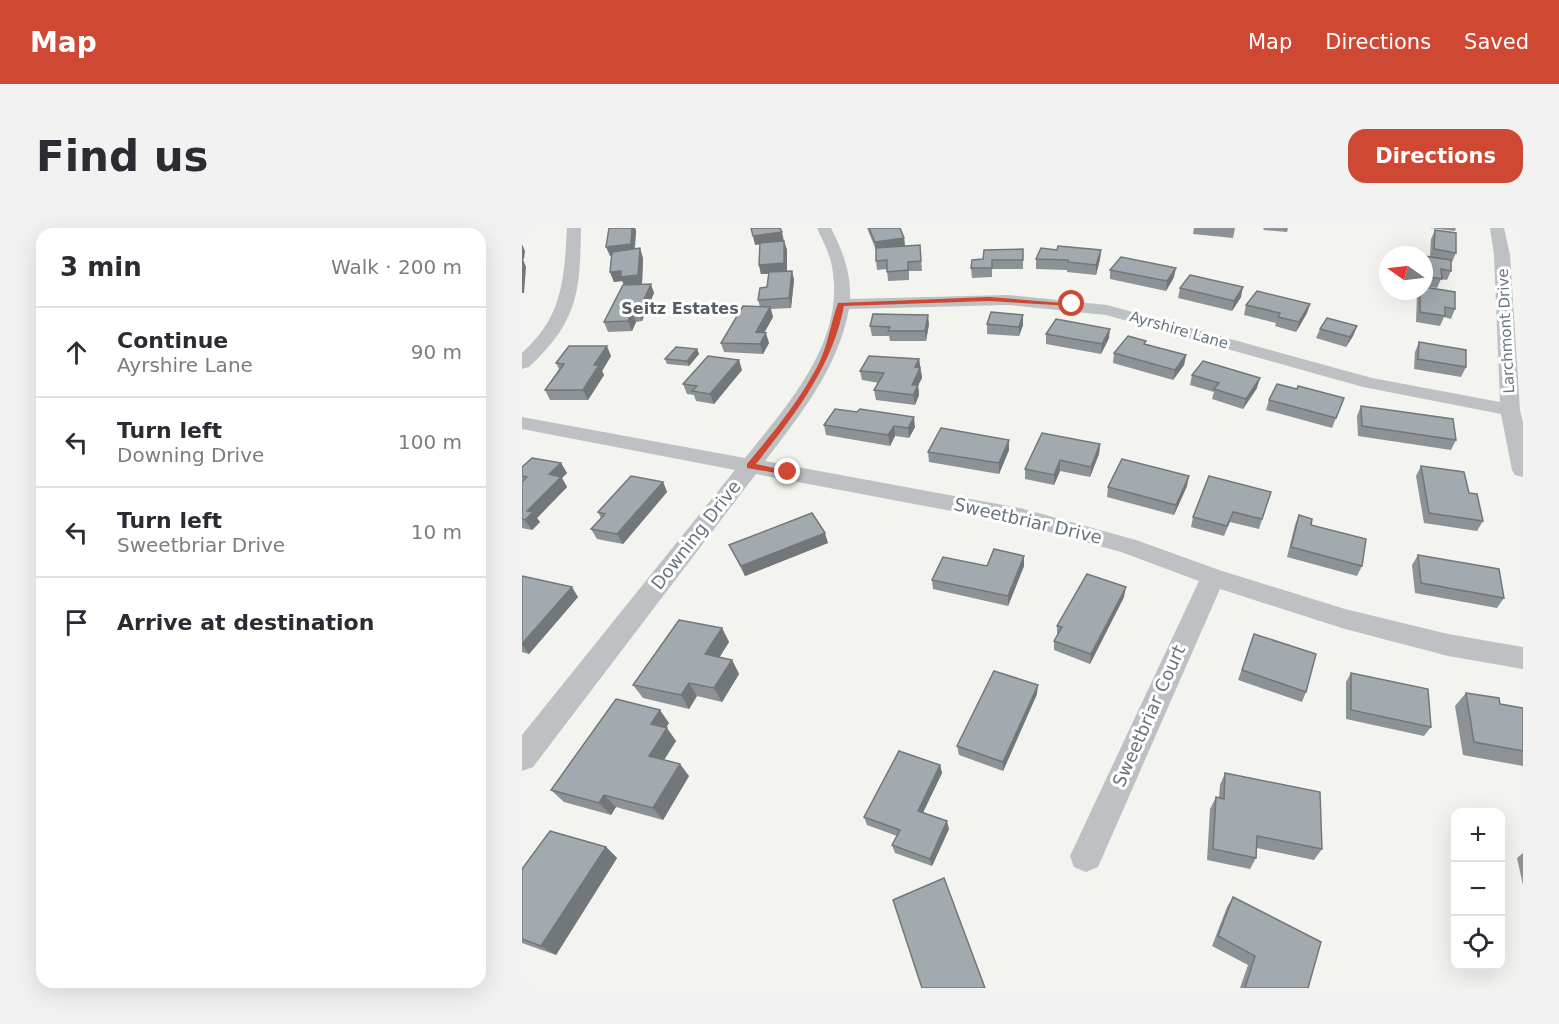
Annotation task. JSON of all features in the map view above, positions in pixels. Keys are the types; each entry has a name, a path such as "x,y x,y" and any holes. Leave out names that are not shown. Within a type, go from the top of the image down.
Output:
{"street":[{"path":"522,363 545,341 567,307 573,282 574,228"},
{"name":"Downing Drive","path":"522,758 793,411 820,368 835,332 841,304 840,267 824,228"},
{"name":"Larchmont Drive","path":"1497,228 1502,255 1505,357 1510,410 1523,470"},
{"name":"Ayrshire Lane","path":"841,304 989,299 1072,304 1107,310 1370,383 1510,410"},
{"name":"Sweetbriar Drive","path":"522,423 1020,516 1128,546 1213,577 1387,630 1448,645 1523,658"},
{"name":"Sweetbriar Court","path":"1086,856 1213,577"}],"building":[{"path":"609,228 632,228 631,244 606,247"},
{"path":"751,228 780,228 782,232 753,236"},
{"path":"869,228 900,228 904,238 875,242"},
{"path":"1435,230 1456,233 1456,253 1434,249"},
{"path":"784,241 784,263 759,265 760,243"},
{"path":"920,245 921,261 908,262 908,270 887,272 887,260 876,261 876,248"},
{"path":"1058,246 1101,250 1096,265 1068,262 1068,260 1036,259 1041,248 1057,250"},
{"path":"640,248 638,275 621,277 621,271 610,272 612,252"},
{"path":"1023,249 1023,260 992,260 992,268 971,268 972,260 983,259 984,250"},
{"path":"1121,257 1176,268 1167,281 1110,270"},
{"path":"1433,257 1451,260 1451,271 1441,269 1442,279 1433,278"},
{"path":"792,271 789,298 758,300 760,288 767,287 769,272"},
{"path":"1190,275 1243,287 1234,301 1180,288"},
{"path":"651,284 638,312 632,312 628,321 604,322 623,285"},
{"path":"1433,288 1455,292 1455,309 1445,307 1445,316 1420,312 1420,300 1433,300"},
{"path":"1257,291 1310,304 1299,322 1278,317 1280,313 1246,305"},
{"path":"743,306 770,307 756,332 766,333 760,344 721,343"},
{"path":"991,312 1023,315 1019,327 987,324"},
{"path":"873,314 928,315 925,331 888,331 890,327 870,326"},
{"path":"1327,318 1357,326 1350,337 1320,329"},
{"path":"1056,319 1110,329 1102,344 1046,334"},
{"path":"1128,336 1146,341 1144,344 1186,355 1175,370 1114,353"},
{"path":"1419,342 1466,350 1466,367 1418,359"},
{"path":"569,346 607,346 594,365 599,365 583,390 545,390 564,364 556,363"},
{"path":"676,347 697,349 687,361 665,359"},
{"path":"708,356 739,360 710,394 692,391 697,386 683,384"},
{"path":"869,356 919,359 915,367 920,368 912,385 918,385 913,395 874,390 884,373 860,371"},
{"path":"1203,361 1260,378 1246,399 1214,389 1219,383 1192,375"},
{"path":"1277,384 1297,389 1298,386 1344,398 1336,418 1269,400"},
{"path":"1361,406 1453,419 1456,440 1362,426"},
{"path":"835,409 857,412 860,409 914,417 908,428 894,426 888,435 824,425"},
{"path":"941,428 1009,440 999,463 928,452"},
{"path":"1042,433 1100,444 1091,467 1060,460 1054,475 1025,469"},
{"path":"532,458 561,463 549,474 561,477 527,511 533,512 525,520 522,519 522,482 527,477 522,476 522,467"},
{"path":"1122,459 1189,476 1176,505 1108,487"},
{"path":"1421,466 1464,472 1469,493 1477,494 1483,521 1429,513"},
{"path":"631,476 663,482 617,534 591,529 605,514 598,512"},
{"path":"1209,476 1271,492 1262,519 1233,512 1227,526 1193,517"},
{"path":"812,513 825,533 741,566 729,545"},
{"path":"1299,515 1312,519 1311,525 1366,539 1362,566 1291,547"},
{"path":"994,549 1024,556 1008,596 932,580 943,557 987,566"},
{"path":"1418,555 1499,569 1504,598 1421,583"},
{"path":"1087,574 1126,587 1091,654 1054,641 1062,627 1057,626"},
{"path":"522,576 572,587 522,644"},
{"path":"679,620 722,628 705,654 732,660 714,688 689,683 681,695 633,685"},
{"path":"1254,634 1316,654 1306,692 1242,670"},
{"path":"994,671 1038,685 1003,762 957,746"},
{"path":"1351,673 1428,689 1431,727 1351,710"},
{"path":"1466,693 1499,698 1500,704 1523,708 1523,751 1474,742"},
{"path":"616,699 660,710 651,724 667,728 649,756 680,764 653,808 604,795 599,803 551,790"},
{"path":"899,751 940,765 918,811 947,821 930,859 892,845 900,830 864,817"},
{"path":"1225,773 1320,792 1322,849 1257,836 1256,858 1213,849 1216,797 1224,799"},
{"path":"550,831 606,847 541,946 522,939 522,869"},
{"path":"944,878 985,988 922,988 893,900"},
{"path":"1233,897 1321,942 1308,988 1245,988 1255,956 1218,936"}],"district":[{"name":"Seitz Estates","path":"680,308"}],"route":[{"path":"788,472 750,466 793,411 820,368 835,332 841,304 989,299 1072,304"}]}
